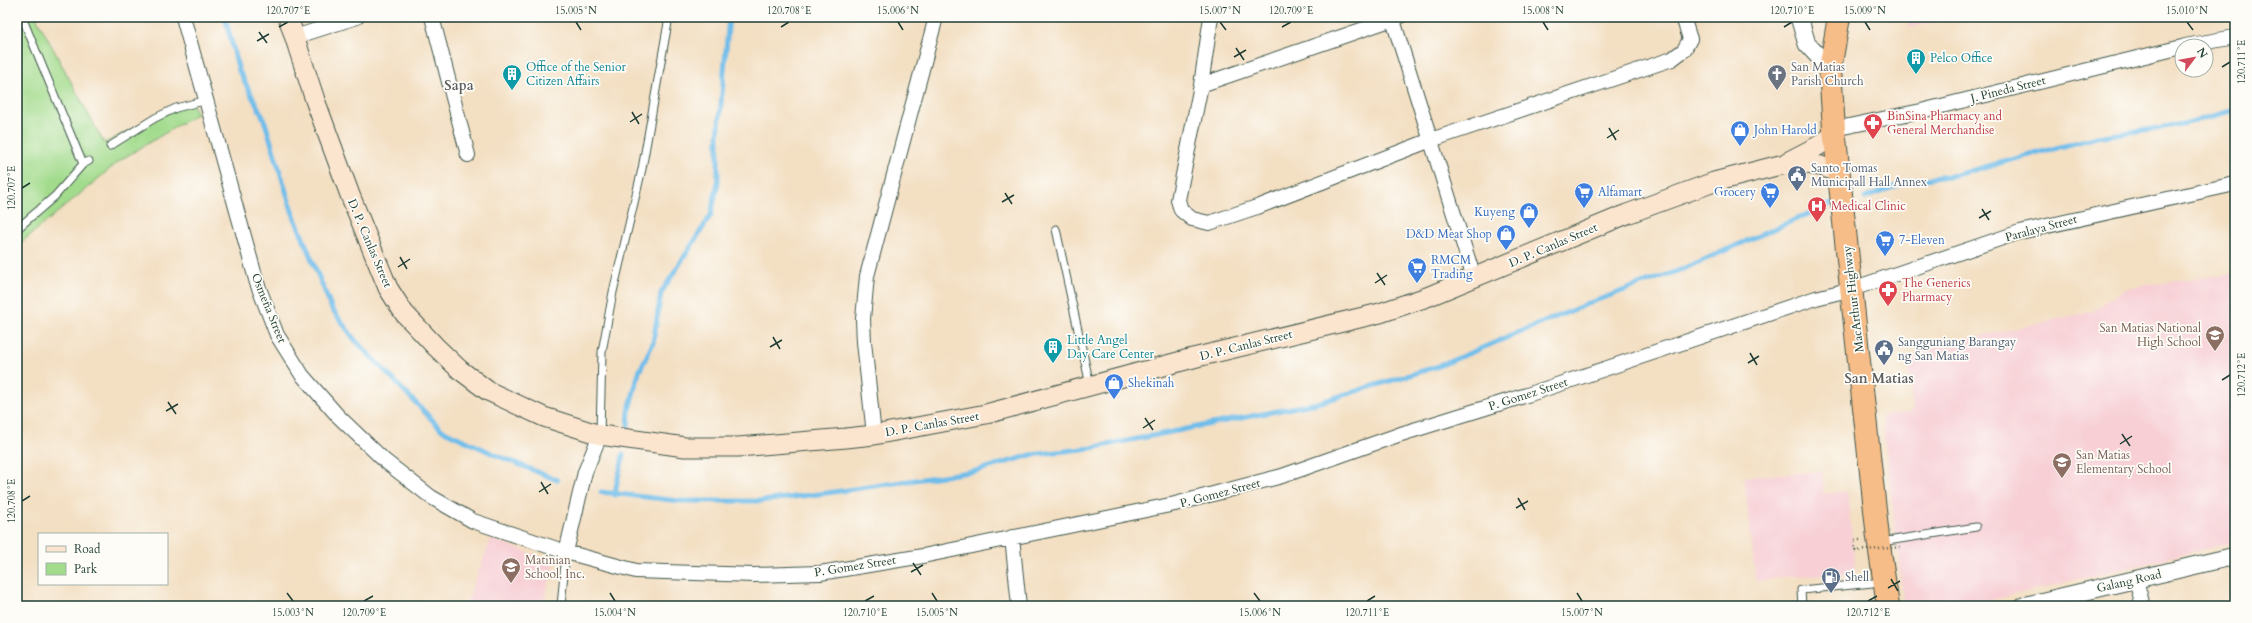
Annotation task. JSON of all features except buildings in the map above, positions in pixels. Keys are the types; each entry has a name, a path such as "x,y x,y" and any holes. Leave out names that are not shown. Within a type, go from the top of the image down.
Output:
{"highway":[{"name":"MacArthur Highway","path":"1839,17 1830,69 1835,132 1879,542 1888,606"}],"main road":[{"name":"D. P. Canlas Street","path":"288,17 315,100 350,195 388,288 404,313 460,370 488,391 544,417 600,435 685,447 738,447 874,435 986,414 1091,387 1193,358 1380,313 1474,278 1627,214 1714,182 1780,165 1801,163 1821,166 1840,173"},
{"name":"D. P. Canlas Street","path":"1780,165 1812,150 1835,132"}],"street":[{"name":"Osmeña Street","path":"183,17 257,283 277,335 302,375 338,416 385,461 431,497 473,521 566,552"},
{"path":"295,38 357,17"},
{"path":"432,17 468,155"},
{"path":"874,435 864,342 863,319 867,276 936,17"},
{"path":"1211,17 1201,85 1178,200 1181,210 1192,219 1209,222 1260,206 1431,140 1672,59 1684,50 1690,39 1683,17"},
{"path":"1799,17 1808,44 1830,69"},
{"path":"1201,85 1395,18 1474,278"},
{"name":"J. Pineda Street","path":"2214,41 2235,37"},
{"name":"J. Pineda Street","path":"1835,132 2174,48"},
{"name":"Paralaya Street","path":"1852,289 2020,232 2235,184"},
{"name":"P. Gomez Street","path":"566,552 636,572 769,575 820,573 923,556 1175,504 1282,476 1401,434 1527,395 1809,300 1852,289"},
{"path":"566,552 585,472 600,435"},
{"path":"1012,537 1019,606"},
{"name":"Galang Road","path":"2023,606 2235,556"},
{"path":"2136,580 2143,606"}],"lane":[{"path":"17,229 55,196 86,162 22,17"},
{"path":"600,435 602,352 613,292 642,169 669,17"},
{"path":"110,146 176,108 206,100"},
{"path":"1056,229 1070,299 1091,387"},
{"path":"1879,542 1976,527"},
{"path":"561,606 566,552"},
{"path":"1802,606 1801,590 1885,582"}],"path":[{"path":"1854,540 1855,551 1901,547 1902,553"}],"shaded area":[{"path":"1911,17 1953,17 1908,28"},
{"name":"San Matias Elementary School","path":"2235,273 2235,542 1967,606 1904,606 1882,416 1913,411 1907,359 1947,343 2091,312 2127,288"},
{"path":"1823,471 1824,494 1847,491 1856,575 1788,576 1756,582 1744,477"},
{"name":"Matinian School, Inc.","path":"491,539 555,562 542,606 465,606"}],"green space":[{"path":"17,17 36,17 104,143 192,101 197,114 122,159 17,246"}],"waterway":[{"path":"225,17 239,71 264,119 292,211 332,309 355,340 442,430 496,455 557,480"},
{"path":"628,427 629,410 639,372 653,343 661,293 711,215 718,182 718,136 729,17"},
{"path":"1865,198 1909,181 1955,175 2097,137 2183,124 2235,110"},
{"path":"601,492 680,501 761,501 827,493 976,471 1031,455 1091,448 1317,403 1439,366 1592,302 1683,269 1833,203"},
{"path":"615,495 623,454"}],"place":[{"name":"Pelco Office","path":"1916,75"},
{"name":"Office of the Senior Citizen Affairs","path":"512,91"},
{"name":"San Matias Parish Church","path":"1777,91"},
{"name":"BinSina Pharmacy and General Merchandise","path":"1873,140"},
{"name":"John Harold","path":"1740,147"},
{"name":"Santo Tomas Municipall Hall Annex","path":"1797,192"},
{"name":"Alfamart","path":"1584,209"},
{"name":"Grocery","path":"1770,209"},
{"name":"Medical Clinic","path":"1817,223"},
{"name":"Kuyeng","path":"1529,229"},
{"name":"D&D Meat Shop","path":"1506,251"},
{"name":"7-Eleven","path":"1885,257"},
{"name":"RMCM Trading","path":"1417,284"},
{"name":"The Generics Pharmacy","path":"1888,307"},
{"name":"San Matias National High School","path":"2215,352"},
{"name":"Little Angel Day Care Center","path":"1053,364"},
{"name":"Sangguniang Barangay ng San Matias","path":"1884,366"},
{"name":"Shekinah","path":"1114,400"},
{"name":"San Matias Elementary School","path":"2062,479"},
{"name":"Matinian School, Inc.","path":"511,584"},
{"name":"Shell","path":"1831,594"}],"district":[{"name":"Sapa","path":"459,85"},
{"name":"San Matias","path":"1879,378"}]}
